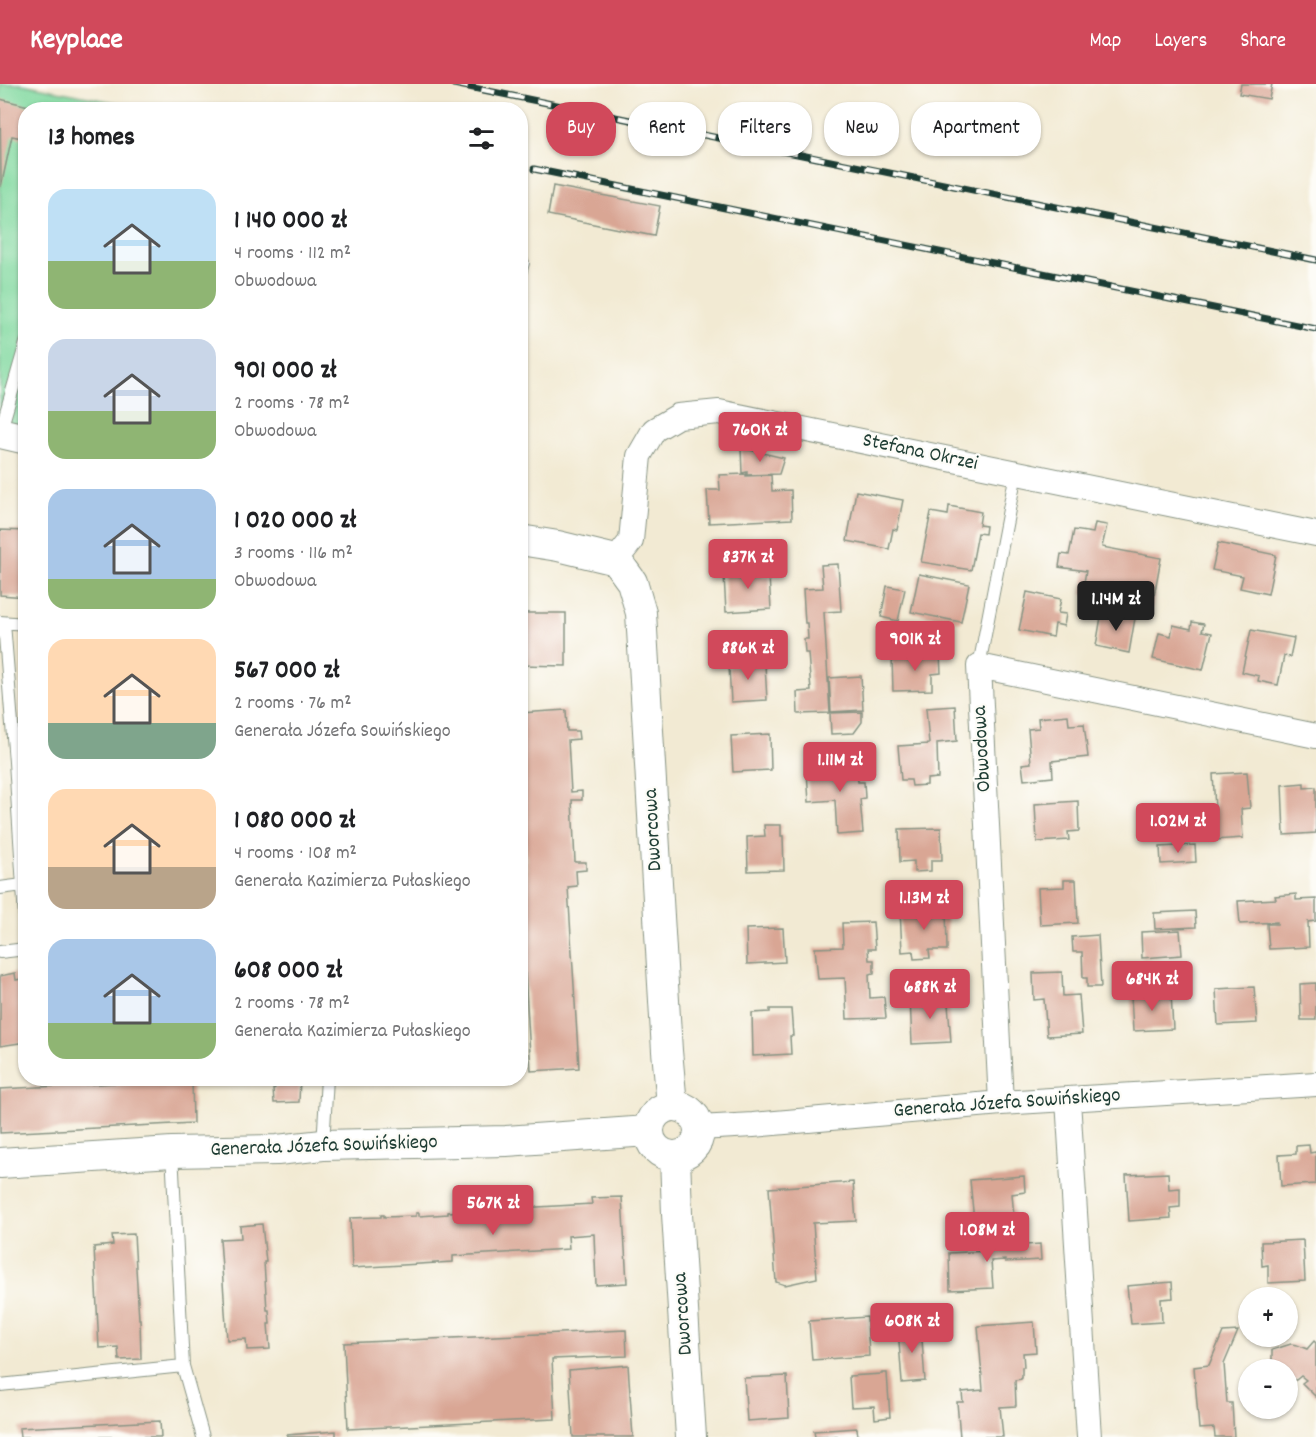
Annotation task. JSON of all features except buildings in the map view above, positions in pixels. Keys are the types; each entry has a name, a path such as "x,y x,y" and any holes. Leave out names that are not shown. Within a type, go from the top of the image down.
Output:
{"street":[{"name":"Stefana Okrzei","path":"616,560 631,541 639,456 654,430 678,416 718,412 1316,534"},
{"path":"0,433 18,437"},
{"path":"528,541 616,560"},
{"name":"Dworcowa","path":"616,560 632,582 640,613 672,1105"},
{"path":"979,666 1316,736"},
{"name":"Obwodowa","path":"979,666 1001,1103"},
{"name":"Generała Józefa Sowińskiego","path":"699,1128 1001,1103 1316,1084"},
{"path":"1068,1100 1089,1437"},
{"path":"672,1105 680,1106 693,1114 699,1128 698,1136 690,1150 675,1156 656,1149 648,1131 653,1116 658,1111 672,1105"},
{"name":"Generała Józefa Sowińskiego","path":"0,1163 172,1152 277,1150 323,1145 506,1141 648,1131"},
{"name":"Dworcowa","path":"675,1156 691,1437"}],"lane":[{"path":"0,433 18,371"},
{"path":"979,666 1016,473"},
{"path":"18,623 2,622 18,808"},
{"path":"0,888 18,886"},
{"path":"0,952 18,950"},
{"path":"323,1145 327,1086"},
{"path":"172,1152 183,1366 203,1437"},
{"path":"0,1385 183,1366"}],"green space":[{"path":"0,84 22,84 113,102 18,102 18,430 0,426"}],"railway":[{"path":"454,84 1316,260"},
{"path":"534,169 1316,329"}]}
